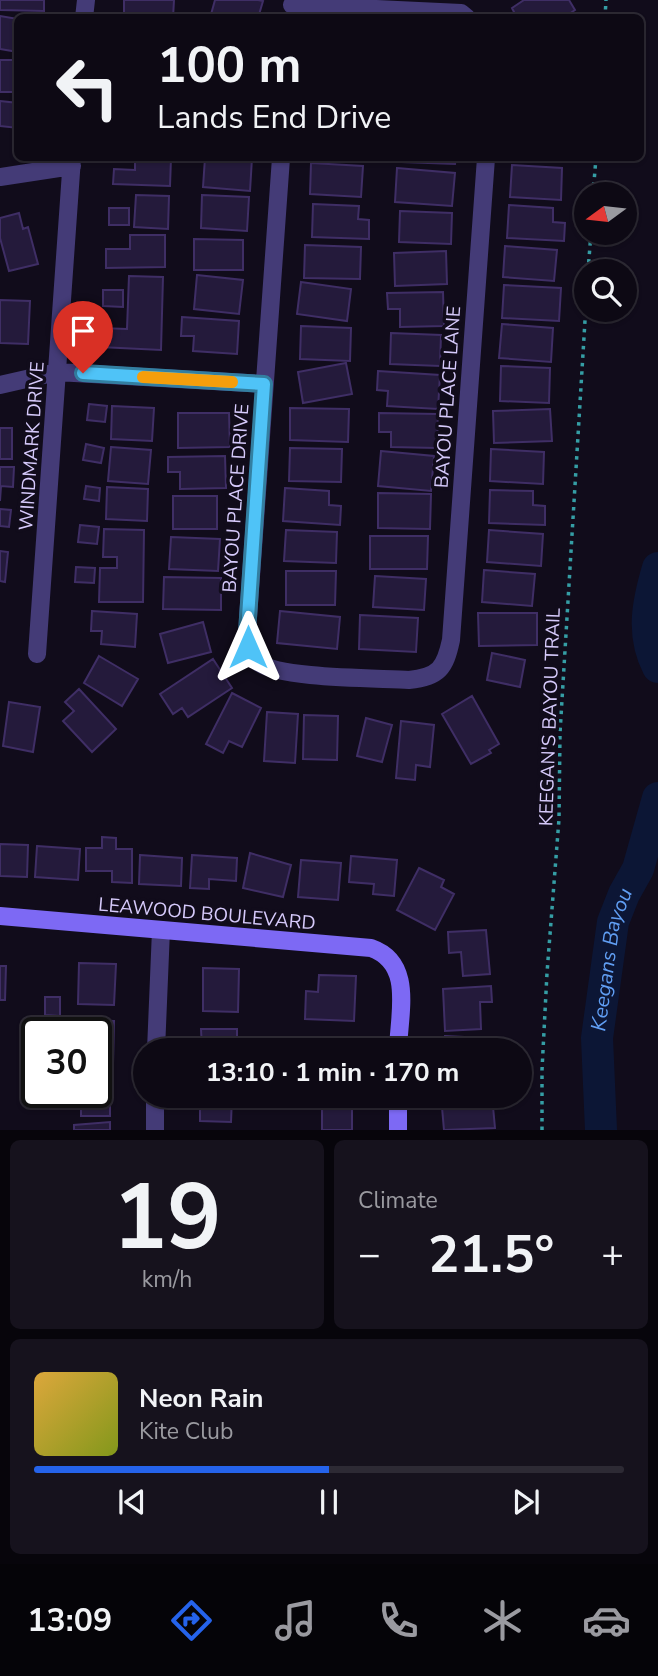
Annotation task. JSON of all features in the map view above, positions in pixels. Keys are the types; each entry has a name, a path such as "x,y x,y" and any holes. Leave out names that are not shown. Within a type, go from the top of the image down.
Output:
{"street":[{"path":"292,7 463,14"},
{"name":"BAYOU PLACE DRIVE","path":"281,161 248,647 256,661 280,672 409,680 425,678 438,672 447,659 451,640"},
{"name":"BAYOU PLACE LANE","path":"451,640 486,161"},
{"path":"0,177 72,162"},
{"name":"WINDMARK DRIVE","path":"37,654 72,162"},
{"path":"0,386 57,372 264,384"},
{"name":"LEAWOOD BOULEVARD","path":"0,916 371,948 385,953 399,974 401,992 399,1038"},
{"path":"156,1038 161,930"},
{"path":"155,1108 155,1130"},
{"path":"397,1108 398,1130"}],"path":[{"path":"594,182 596,161"},
{"name":"KEEGAN'S BAYOU TRAIL","path":"542,1130 547,973 559,819 560,733 585,322"}],"building":[{"path":"0,0 44,0 44,11 0,10"},
{"path":"124,0 174,0 173,14 124,14"},
{"path":"215,0 263,1 259,14 211,14"},
{"path":"524,0 569,0 575,10 569,14 515,14 512,8"},
{"path":"0,16 14,18 14,51 0,49"},
{"path":"0,60 14,60 14,92 0,92"},
{"path":"0,101 14,103 14,128 0,126"},
{"path":"135,161 171,161 170,186 113,184 114,169 135,170"},
{"path":"205,161 252,161 250,191 203,187"},
{"path":"402,161 456,161 455,164"},
{"path":"311,163 363,166 361,197 310,194"},
{"path":"512,165 562,168 561,200 510,197"},
{"path":"397,168 455,173 452,206 395,202"},
{"path":"136,195 169,196 168,229 134,227"},
{"path":"202,195 249,197 247,231 201,228"},
{"path":"313,204 359,206 358,219 369,220 369,239 312,237"},
{"path":"509,205 553,208 553,222 565,223 564,241 507,238"},
{"path":"109,208 129,208 129,225 109,225"},
{"path":"400,211 452,213 451,244 399,242"},
{"path":"19,213 23,229 28,227 38,264 9,271 0,238 0,218"},
{"path":"130,235 165,235 165,267 106,268 106,249 130,249"},
{"path":"194,239 243,240 243,270 194,270"},
{"path":"305,245 361,247 360,279 304,278"},
{"path":"505,246 557,250 554,281 503,277"},
{"path":"446,251 447,284 395,286 394,253"},
{"path":"197,275 243,280 239,314 194,309"},
{"path":"129,276 163,277 161,350 100,347 101,328 127,329"},
{"path":"301,282 351,289 347,321 297,314"},
{"path":"504,285 561,288 559,321 502,318"},
{"path":"103,290 123,290 123,307 103,306"},
{"path":"443,292 444,326 400,327 400,309 388,309 387,293"},
{"path":"0,300 30,301 28,344 0,343"},
{"path":"182,317 239,321 237,354 193,351 194,336 181,336"},
{"path":"502,324 553,328 551,362 499,358"},
{"path":"301,326 351,328 350,361 300,359"},
{"path":"391,333 441,335 440,366 390,364"},
{"path":"346,363 352,394 303,403 298,372"},
{"path":"501,366 550,368 549,403 500,401"},
{"path":"378,371 440,375 438,409 387,406 388,391 377,390"},
{"path":"89,404 107,406 105,422 87,420"},
{"path":"112,406 154,408 152,441 111,439"},
{"path":"290,408 349,409 348,442 290,440"},
{"path":"550,409 552,441 494,443 493,411"},
{"path":"178,413 229,413 230,447 178,448"},
{"path":"379,413 438,414 437,448 391,447 391,432 379,432"},
{"path":"0,428 12,428 12,459 0,459"},
{"path":"86,444 104,448 101,463 83,460"},
{"path":"111,447 151,450 148,484 108,481"},
{"path":"290,448 342,449 341,482 289,481"},
{"path":"491,449 544,452 543,484 490,481"},
{"path":"381,451 434,456 431,491 378,486"},
{"path":"225,456 226,488 180,489 180,472 168,472 168,457"},
{"path":"0,467 14,467 13,487 1,486 0,501"},
{"path":"86,486 100,488 99,501 84,499"},
{"path":"107,487 148,489 147,521 106,519"},
{"path":"285,488 329,491 329,505 341,506 340,525 283,521"},
{"path":"490,490 533,491 533,505 545,506 545,525 489,523"},
{"path":"378,493 431,494 430,529 378,528"},
{"path":"173,496 217,496 217,529 173,529"},
{"path":"0,509 11,510 9,527 0,526"},
{"path":"80,525 99,527 97,544 78,542"},
{"path":"104,529 144,530 143,602 99,602 100,568 117,568 117,557 103,557"},
{"path":"286,530 337,532 336,563 284,561"},
{"path":"489,530 543,534 541,566 487,562"},
{"path":"370,536 428,536 427,569 370,569"},
{"path":"171,537 220,539 218,571 169,569"},
{"path":"0,551 8,552 5,582 0,581"},
{"path":"76,567 95,568 94,583 75,582"},
{"path":"484,570 535,574 532,606 482,602"},
{"path":"286,571 336,571 335,605 286,605"},
{"path":"375,576 426,579 424,610 373,607"},
{"path":"164,577 221,578 221,610 163,609"},
{"path":"92,611 137,614 135,647 101,644 102,631 91,631"},
{"path":"280,611 340,617 337,649 277,643"},
{"path":"478,613 537,613 537,645 479,646"},
{"path":"360,615 418,618 416,652 359,649"},
{"path":"203,622 211,652 168,663 160,634"},
{"path":"492,653 525,660 520,687 487,680"},
{"path":"99,656 138,679 122,706 84,683"},
{"path":"213,659 232,688 188,717 182,708 173,714 160,694"},
{"path":"79,689 116,729 92,752 63,721 74,711 65,702"},
{"path":"232,693 261,708 242,747 229,741 223,753 206,744"},
{"path":"472,696 499,744 489,750 491,753 471,764 442,714"},
{"path":"9,702 40,707 33,752 3,746"},
{"path":"267,712 298,714 295,763 264,761"},
{"path":"304,715 338,716 337,760 303,759"},
{"path":"366,718 392,725 382,762 357,756"},
{"path":"401,721 434,725 430,767 416,765 415,780 396,778"},
{"path":"102,837 116,838 116,849 132,849 132,883 112,882 112,871 86,871 86,848 102,848"},
{"path":"0,844 28,845 27,877 0,876"},
{"path":"37,846 80,849 78,880 35,877"},
{"path":"250,853 291,865 283,897 243,888"},
{"path":"140,855 182,858 181,886 139,884"},
{"path":"192,855 237,858 236,881 209,879 209,889 190,888"},
{"path":"351,856 397,860 394,896 373,894 374,884 349,882"},
{"path":"301,860 341,863 338,900 298,897"},
{"path":"419,868 444,880 441,887 454,894 435,930 397,910"},
{"path":"486,930 490,974 463,976 461,952 449,953 448,932"},
{"path":"79,963 116,964 114,1005 78,1004"},
{"path":"0,966 6,966 5,1000 0,1000"},
{"path":"203,968 239,969 238,1012 203,1011"},
{"path":"319,975 356,976 354,1021 305,1019 306,991 318,992"},
{"path":"491,986 492,1002 480,1002 481,1029 445,1031 443,989"},
{"path":"45,997 60,997 60,1016 45,1015"},
{"path":"112,1021 114,1021 112,1064"},
{"path":"201,1029 237,1029 237,1038 201,1038"},
{"path":"445,1036 483,1038 445,1038"},
{"path":"81,1108 110,1108 110,1116 81,1116"},
{"path":"200,1108 232,1108 231,1122 200,1121"},
{"path":"322,1108 352,1108 352,1130 322,1130"},
{"path":"442,1108 493,1108 495,1128 444,1130"},
{"path":"110,1122 110,1130 74,1130 74,1125"}],"waterway":[{"name":"Keegans Bayou","path":"658,568 648,618 649,642 658,667"},
{"name":"Keegans Bayou","path":"601,1130 597,1038 613,922 638,869 658,798"}],"slow traffic":[{"path":"143,377 232,382"}],"route":[{"path":"83,373 264,384 248,647"}]}
